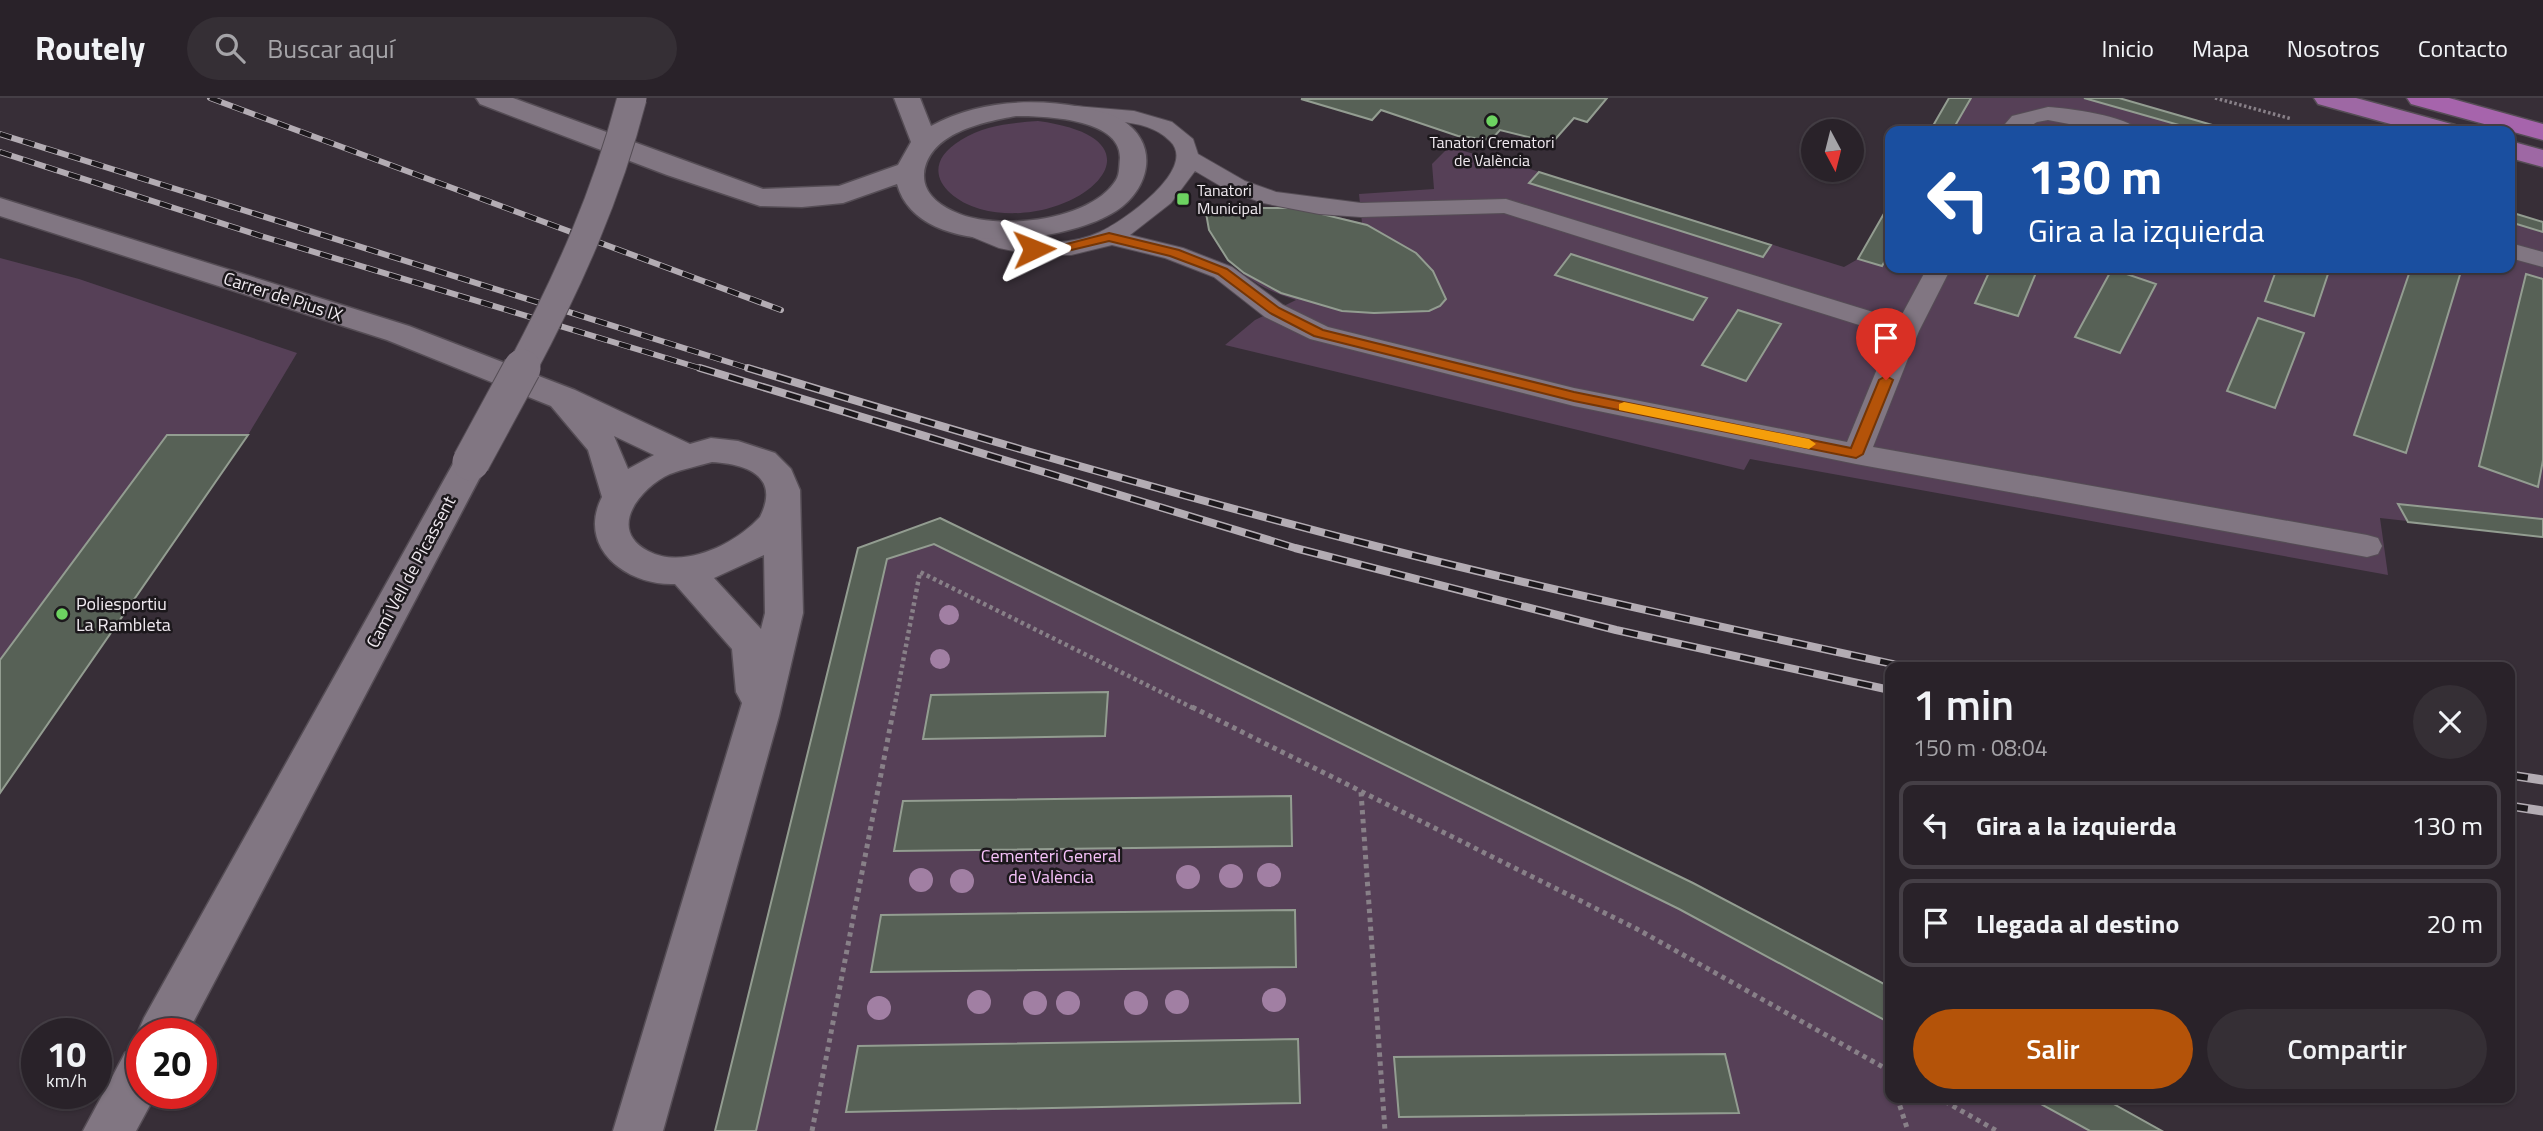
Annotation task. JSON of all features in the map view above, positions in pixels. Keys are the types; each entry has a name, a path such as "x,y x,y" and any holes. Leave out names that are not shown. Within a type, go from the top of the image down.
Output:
{"highway":[{"path":"2327,98 2427,126"},
{"path":"2420,98 2543,132"},
{"path":"2470,98 2543,117"},
{"path":"2515,151 2543,159"}],"street":[{"path":"489,98 677,169 761,197 802,198 843,194 909,170 925,144 943,130 1015,106"},
{"name":"Camí Vell de Picassent","path":"170,1018 578,261 610,184 632,98"},
{"path":"907,98 925,144"},
{"path":"945,99 1075,112 1117,130 1130,143"},
{"path":"909,170 911,186 920,201 937,214 961,224 993,230 1029,229 1064,223 1095,212 1118,196 1132,178 1136,160 1119,106"},
{"name":"Carrer de Pius IX","path":"0,207 398,333 563,398 683,456"},
{"name":"Carrer de Pius IX","path":"563,398 604,447 619,496"},
{"path":"638,1131 759,716 784,613 781,510 785,490 777,472 761,459 738,452 711,450 657,465 635,479 619,496 609,515 608,533 617,550 633,562 657,569 684,570 710,565 756,542 772,527 781,510"},
{"path":"684,570 751,644 759,716"},
{"path":"108,1131 126,1099"}],"lane":[{"path":"961,224 1011,244 1034,249 1059,250 1109,237 1136,221 1181,178 1188,157 1185,145 1172,131 1119,106 1075,112"},
{"path":"2013,126 2017,118 2036,109 2066,112 2112,126"},
{"path":"1188,157 1237,186 1271,198 1319,207 1361,210 1506,206 1906,331"},
{"path":"1109,237 1174,253 1223,272 1274,311 1319,333 1574,397 1856,454 2367,546"},
{"path":"2515,252 2543,260"},
{"path":"1856,454 1906,331 1936,273"}],"path":[{"path":"2215,98 2295,120"},
{"path":"812,1131 920,572 1637,929 1885,1069"},
{"path":"1361,792 1385,1131"},
{"path":"1899,1103 1908,1131"},
{"path":"1948,1103 1997,1131"}],"green space":[{"path":"1949,98 2115,98 2209,126 1933,126"},
{"path":"1038,121 1080,131 1102,146 1107,164 1097,181 1076,197 1048,208 1015,213 980,209 955,197 946,189 938,170 941,160 948,150 961,140 988,128"},
{"path":"1449,147 1530,169 1844,267 1858,259 1885,211 1885,273 2515,273 2515,218 2543,226 2543,536 2380,518 2388,575 1750,459 1744,470 1225,345 1255,320 1296,300 1264,287 1239,270 1220,246 1209,214 1248,208 1286,208 1362,223 1359,194 1434,189 1432,164"},
{"name":"Poliesportiu La Rambleta","path":"0,258 79,279 297,353 248,435 0,793"},
{"name":"Cementeri General de València","path":"940,518 1693,883 1885,984 1885,1103 2112,1103 2162,1131 715,1131 858,548"}],"building":[{"name":"Tanatori Crematori de València","path":"1607,98 1587,122 1574,118 1552,143 1500,130 1491,140 1458,136 1381,110 1372,120 1301,99"},
{"path":"1949,98 1971,98 1955,126 1933,126"},
{"path":"2084,98 2119,98 2216,126 2182,126"},
{"path":"1539,172 1771,245 1763,257 1529,183"},
{"path":"1241,208 1297,208 1367,225 1416,253 1433,271 1446,299 1440,306 1429,311 1374,313 1342,311 1281,293 1244,273 1228,260 1209,230 1206,213"},
{"path":"1885,212 1885,261 1882,266 1858,259"},
{"path":"2515,214 2543,222 2543,232 2515,224"},
{"path":"1571,254 1707,298 1693,320 1555,275"},
{"path":"1989,273 2036,273 2018,316 1975,303"},
{"path":"2110,273 2124,273 2156,284 2120,353 2075,337"},
{"path":"2275,273 2328,273 2314,316 2265,301"},
{"path":"2409,273 2460,273 2406,453 2354,435"},
{"path":"2526,274 2543,279 2543,460 2538,487 2479,466"},
{"path":"1738,310 1781,324 1746,381 1702,365"},
{"path":"2258,318 2304,333 2275,408 2227,391"},
{"path":"167,435 248,435 0,793 0,660"},
{"path":"2398,504 2543,519 2543,537 2408,522"},
{"path":"940,518 1693,883 1885,984 1885,1020 1679,909 934,544 887,559 756,1131 715,1131 858,548"},
{"path":"1108,692 1105,736 923,739 931,695"},
{"path":"1291,796 1292,846 894,851 903,801"},
{"path":"1295,910 1296,967 871,972 881,915"},
{"path":"1298,1039 1300,1103 846,1112 858,1046"},
{"path":"1725,1054 1739,1113 1399,1117 1394,1057"},
{"path":"2039,1103 2112,1103 2162,1131 2090,1131"}],"railway":[{"path":"210,98 781,310"},
{"path":"0,134 754,370"},
{"path":"0,152 261,236 706,370"},
{"path":"700,368 1295,548 1616,630 1885,689"},
{"path":"748,368 1062,461 1379,547 1885,662"},
{"path":"2515,776 2543,780"},
{"path":"2515,807 2543,811"}],"slow traffic":[{"path":"1624,407 1809,444"}],"place":[{"name":"Tanatori Crematori de València","path":"1492,121"},
{"name":"Tanatori Municipal","path":"1183,199"},
{"name":"Poliesportiu La Rambleta","path":"62,614"}],"route":[{"path":"1034,249 1059,250 1109,237 1174,253 1223,272 1274,311 1319,333 1574,397 1856,454 1886,380"}]}
